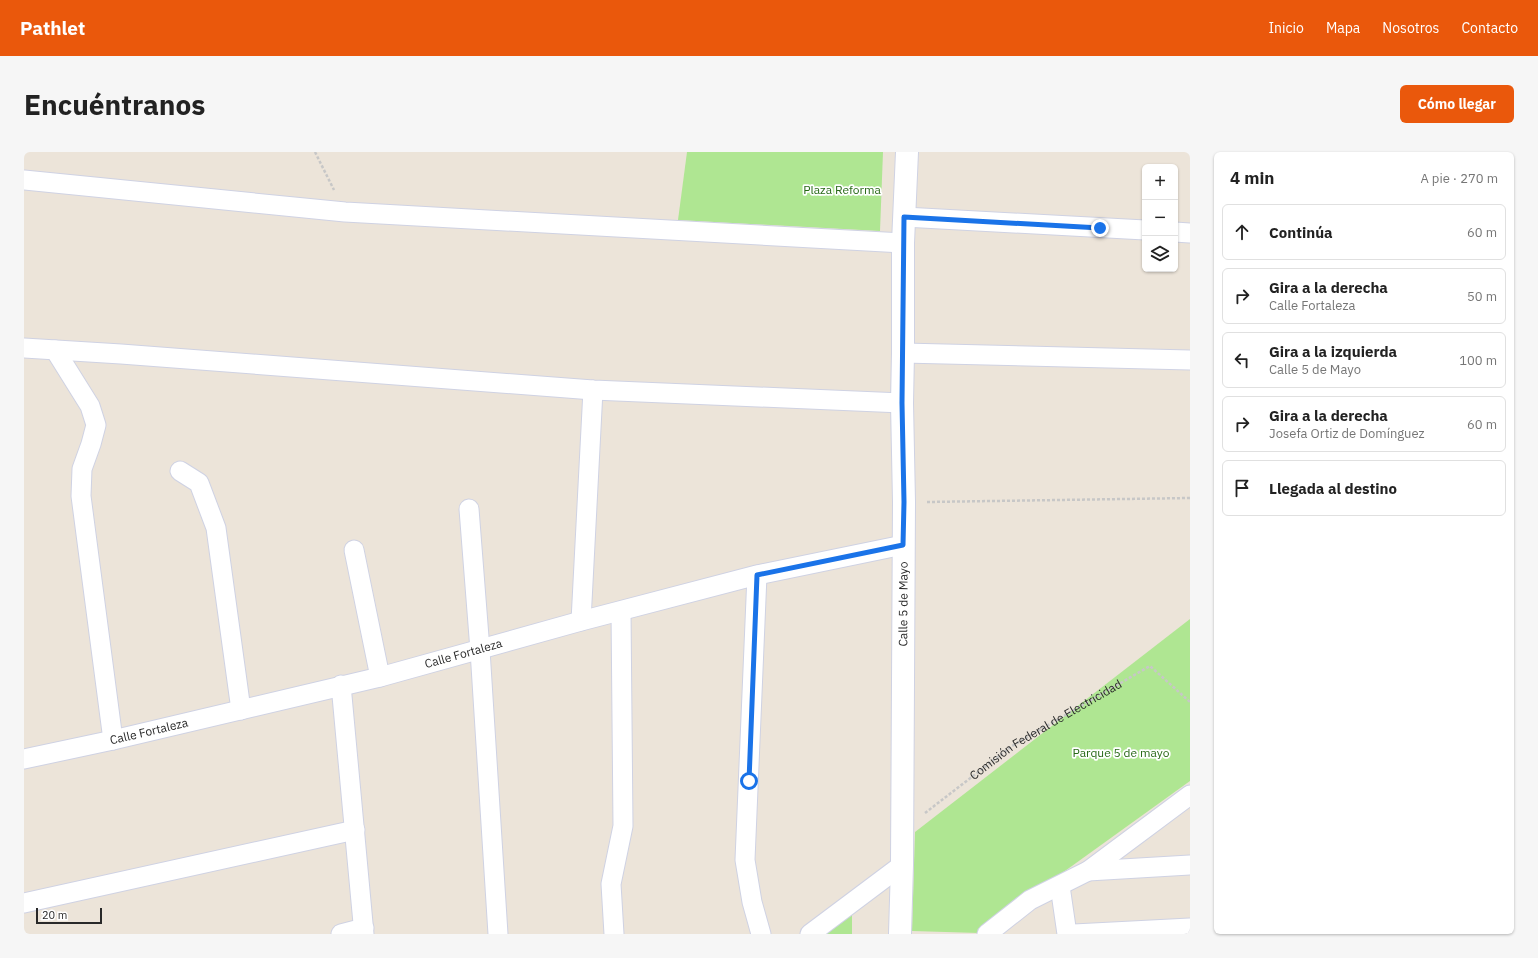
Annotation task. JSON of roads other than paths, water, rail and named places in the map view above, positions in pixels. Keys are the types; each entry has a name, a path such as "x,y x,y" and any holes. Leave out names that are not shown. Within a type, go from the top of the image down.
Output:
{"street":[{"name":"Calle 5 de Mayo","path":"900,934 902,865 904,502 902,403 903,243 906,152"},
{"path":"24,180 345,212 903,243"},
{"path":"904,217 1142,230"},
{"path":"1178,232 1190,233"},
{"path":"24,348 593,390 902,403"},
{"path":"55,350 90,406 96,425 82,470 80,496 113,740"},
{"path":"903,353 1190,360"},
{"path":"581,621 593,390"},
{"path":"180,471 199,483 216,528 242,710"},
{"path":"469,509 480,650 498,934"},
{"name":"Calle Fortaleza","path":"24,759 113,740 341,686 757,575 903,545"},
{"path":"354,550 380,676"},
{"path":"757,575 745,860 752,902 761,934"},
{"path":"614,934 611,884 623,826 621,611"},
{"path":"340,934 364,931 341,686"},
{"path":"987,934 1030,900 1088,871 1190,795"},
{"path":"24,902 355,830"},
{"path":"810,934 902,865"},
{"path":"1088,871 1190,865"},
{"path":"1060,886 1067,934"},
{"path":"1074,934 1190,928"}],"park label":[{"name":"Plaza Reforma","path":"842,190"},
{"name":"Parque 5 de mayo","path":"1121,753"}]}
